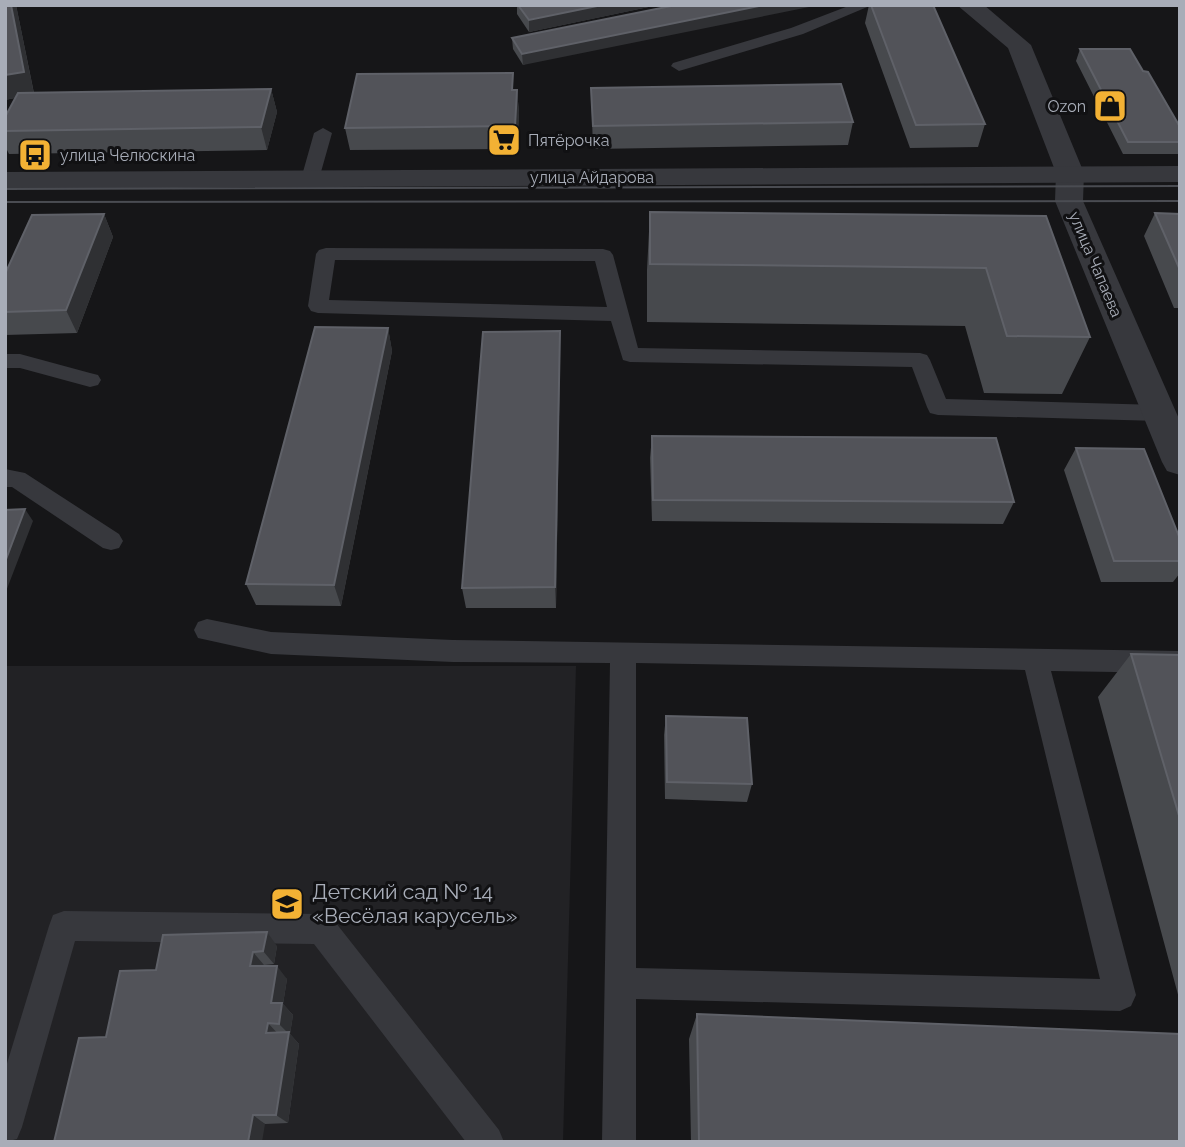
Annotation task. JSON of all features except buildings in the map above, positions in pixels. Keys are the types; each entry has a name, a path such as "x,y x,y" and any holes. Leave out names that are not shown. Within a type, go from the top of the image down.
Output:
{"street":[{"name":"улица Чапаева","path":"969,5 1019,45 1070,173 1069,201 1180,462"},
{"name":"улица Айдарова","path":"5,181 1180,174"}],"lane":[{"path":"679,66 797,31 865,5"},
{"path":"310,179 323,133"},
{"path":"619,314 318,306 326,254 603,255 619,314 630,355 920,359 938,407 1159,413"},
{"path":"5,361 20,360 90,380"},
{"path":"5,478 17,478 111,541"},
{"path":"206,630 271,643 453,651 1180,662"},
{"path":"619,1142 623,652"},
{"path":"620,983 1120,995 1035,659"},
{"path":"5,1127 64,926 321,929 487,1142"}],"shaded area":[{"name":"Детский сад № 14 «Весёлая карусель»","path":"5,666 576,666 563,1142 5,1142"}],"tram line":[{"path":"5,189 1180,186"},
{"path":"5,202 1180,201"}],"place":[{"name":"Ozon","path":"1110,106"},
{"name":"Пятёрочка","path":"504,140"},
{"name":"улица Челюскина","path":"35,155"},
{"name":"Детский сад № 14 «Весёлая карусель»","path":"287,904"}]}
